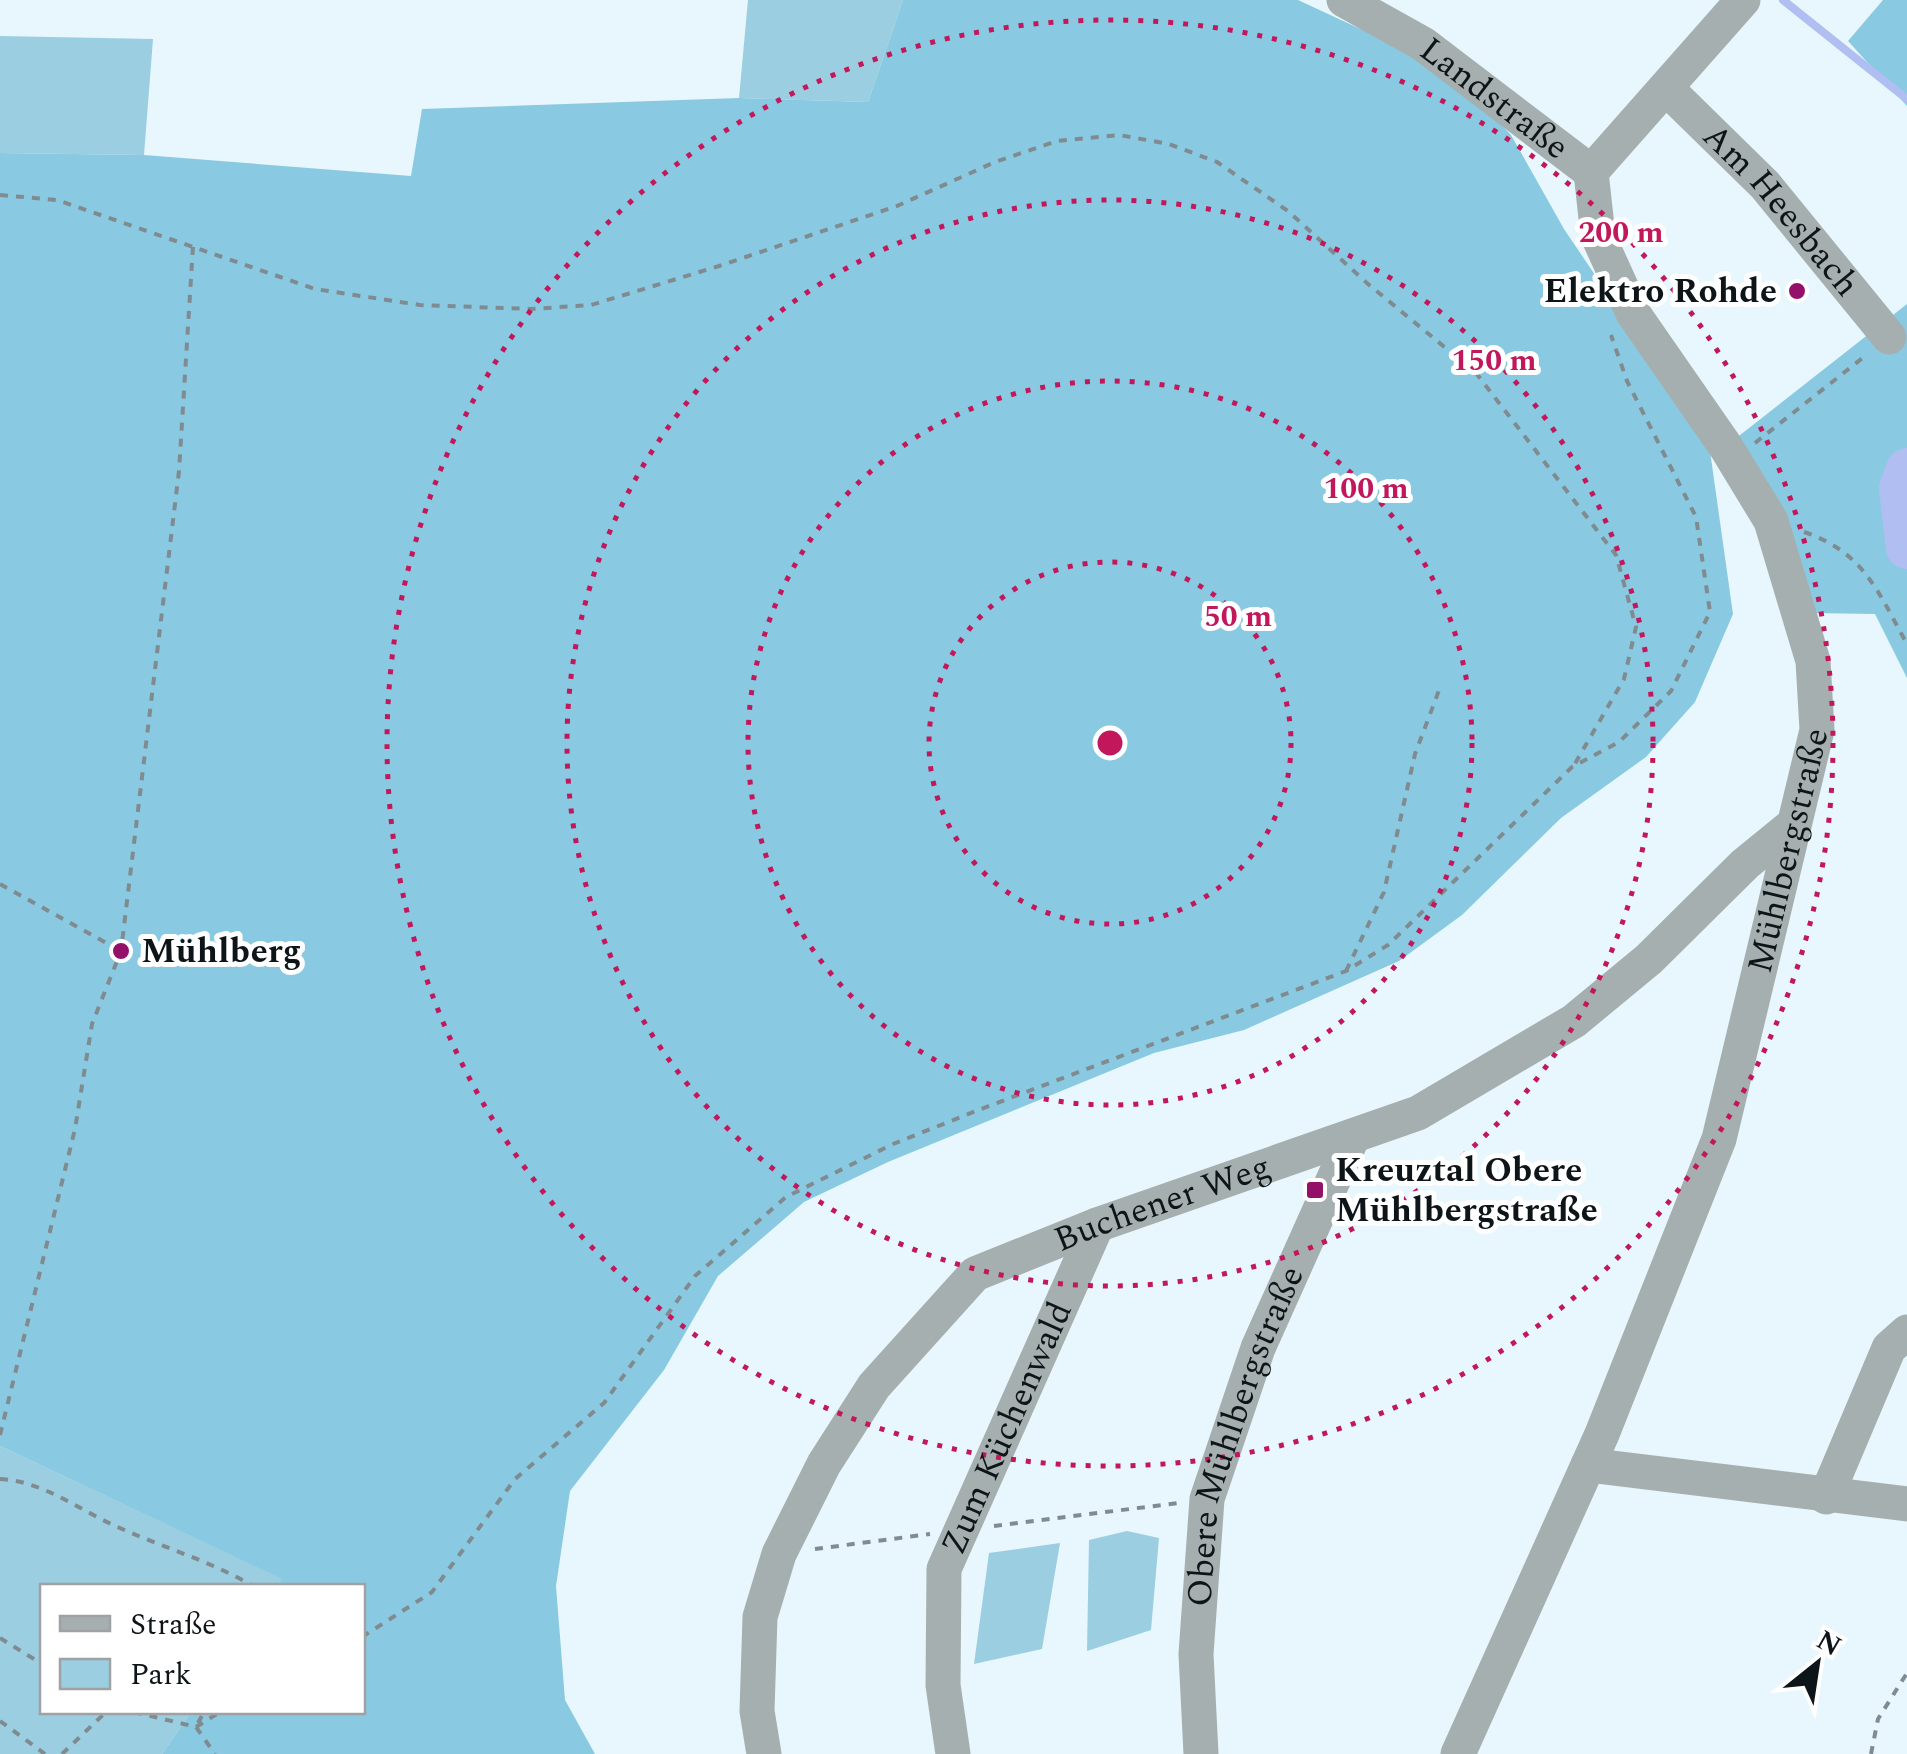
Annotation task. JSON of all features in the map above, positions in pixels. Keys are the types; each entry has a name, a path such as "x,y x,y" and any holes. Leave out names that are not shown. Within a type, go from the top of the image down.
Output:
{"street":[{"name":"Landstraße","path":"1344,0 1423,44 1591,172"},
{"path":"1591,172 1742,0"},
{"name":"Am Heesbach","path":"1666,88 1765,184 1888,337"},
{"name":"Mühlbergstraße","path":"1458,1754 1588,1465 1719,1139 1817,730 1813,660 1771,522 1734,460 1632,314 1598,236 1591,172"},
{"name":"Buchener Weg","path":"764,1754 757,1710 760,1617 780,1554 824,1464 874,1386 976,1274 1098,1225 1418,1114 1574,1021 1649,960 1745,864 1793,825"},
{"name":"Obere Mühlbergstraße","path":"1201,1754 1196,1654 1207,1500 1258,1348 1353,1136"},
{"name":"Zum Küchenwald","path":"953,1754 942,1685 944,1568 1098,1225"},
{"path":"1826,1498 1889,1348 1907,1332"},
{"path":"1588,1465 1826,1498 1907,1504"}],"path":[{"path":"0,195 57,200 314,290 420,306 531,310 591,305 897,206 995,162 1057,141 1118,135 1170,144 1201,156 1288,211 1368,284 1476,373 1616,555 1636,626 1624,678 1572,768"},
{"path":"0,1435 75,1129 92,1024 121,951 180,471 193,246"},
{"path":"365,1635 432,1592 516,1479 604,1403 695,1276 786,1197 893,1144 1346,971 1388,945 1572,768 1619,742 1671,691 1710,612 1696,517 1627,381 1609,330"},
{"path":"1734,460 1888,337"},
{"path":"1771,522 1843,548 1871,580 1907,644"},
{"path":"1346,971 1384,892 1424,723 1441,685"},
{"path":"0,884 121,951"},
{"path":"0,1479 19,1480 54,1494 112,1524 210,1561 250,1584"},
{"path":"820,1548 1207,1500"},
{"path":"0,1638 40,1663"},
{"path":"1870,1754 1878,1719 1907,1672"},
{"path":"62,1754 104,1714"},
{"path":"142,1714 196,1727 214,1754"},
{"path":"196,1727 203,1714"},
{"path":"196,1727 217,1714"},
{"path":"0,1721 44,1754"}],"green space":[{"path":"748,0 903,0 868,102 739,98"},
{"path":"0,36 153,39 144,155 0,153"},
{"path":"0,1446 283,1579 279,1584 40,1584 40,1714 190,1714 162,1754 0,1754"},
{"path":"1127,1531 1159,1538 1151,1630 1087,1651 1089,1540"},
{"path":"1060,1543 1042,1649 974,1664 989,1553"}],"shaded area":[{"path":"903,0 1298,0 1451,71 1511,135 1564,229 1709,444 1733,614 1695,702 1646,757 1561,818 1462,915 1399,961 1244,1030 1154,1053 888,1162 804,1202 718,1276 664,1370 570,1491 556,1586 565,1700 595,1754 162,1754 190,1714 365,1714 365,1584 279,1584 282,1579 0,1446 0,153 144,155 411,176 422,109 739,98 868,102"},
{"path":"1883,0 1907,0 1907,106 1848,41"},
{"path":"1907,304 1907,678 1875,614 1810,613 1735,439"}],"waterway":[{"path":"1783,0 1907,99"},
{"path":"1907,469 1900,488 1907,548"}],"place":[{"name":"Elektro Rohde","path":"1797,291"},
{"name":"Mühlberg","path":"121,951"},
{"name":"Kreuztal Obere Mühlbergstraße","path":"1315,1190"}]}
